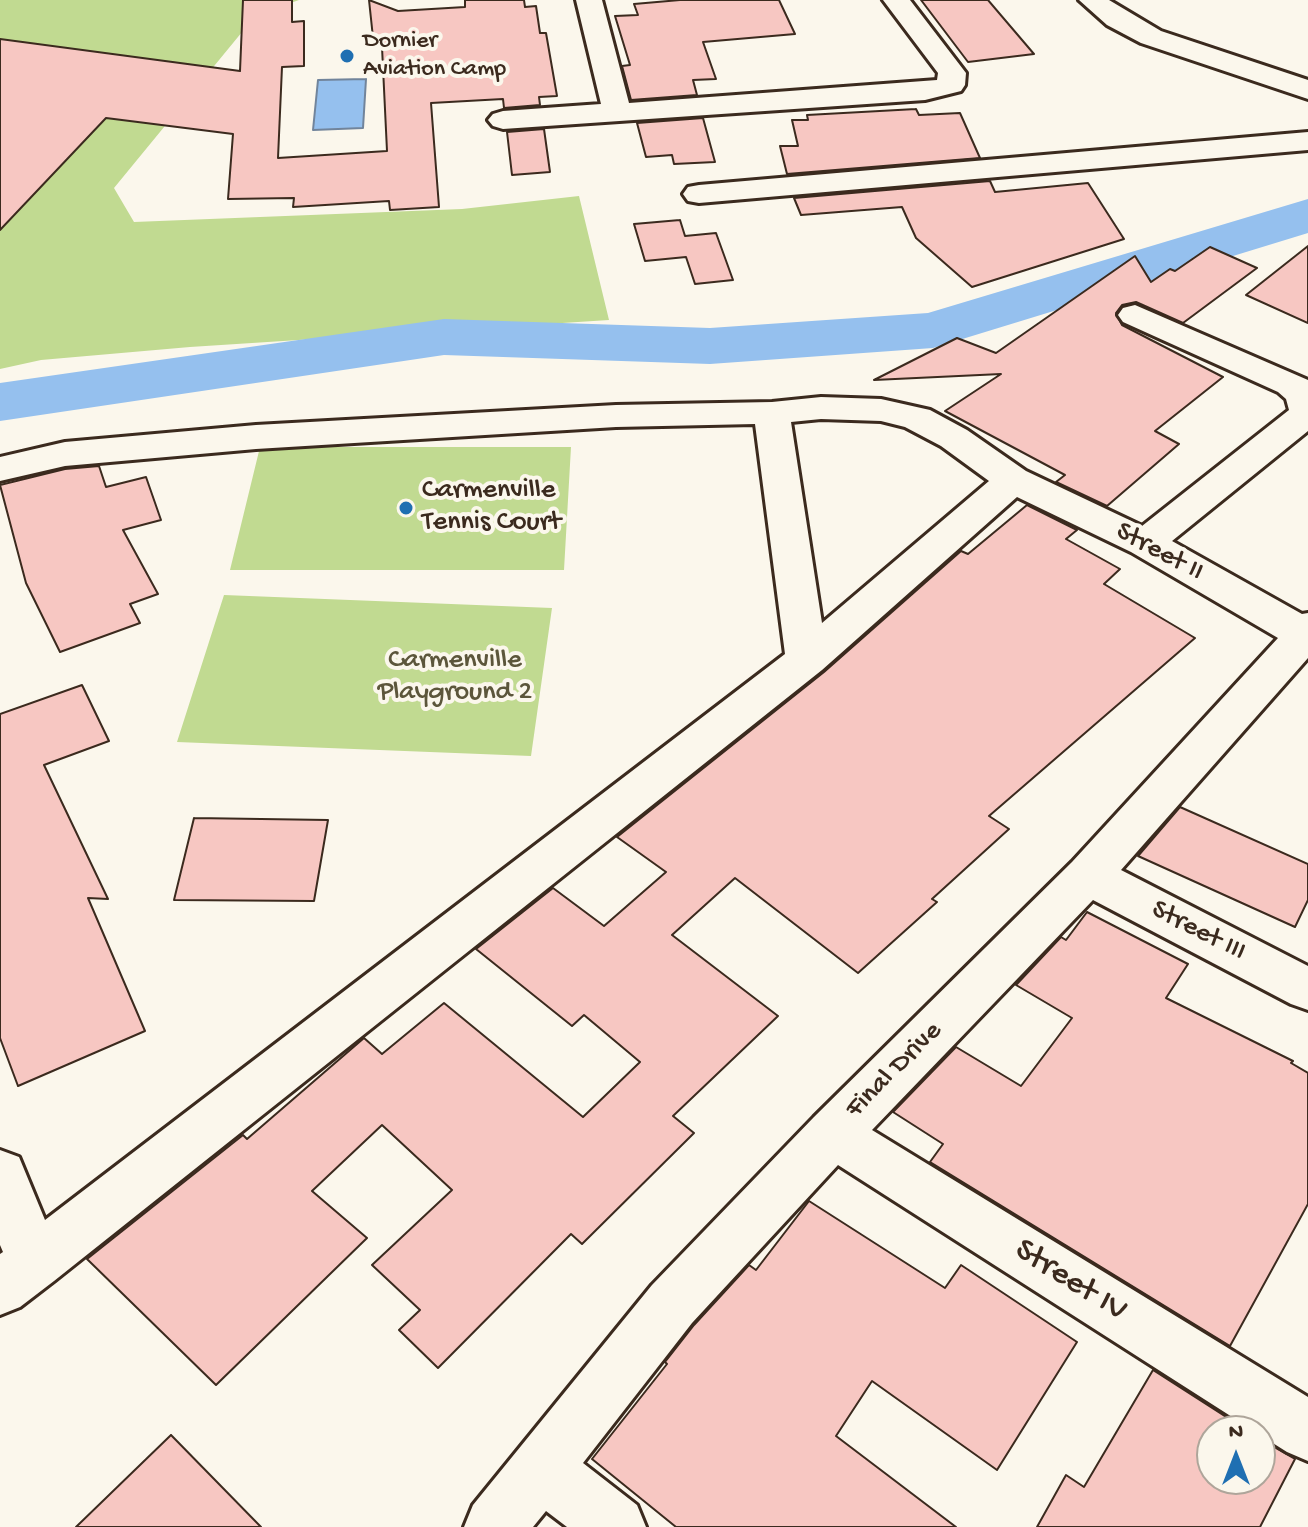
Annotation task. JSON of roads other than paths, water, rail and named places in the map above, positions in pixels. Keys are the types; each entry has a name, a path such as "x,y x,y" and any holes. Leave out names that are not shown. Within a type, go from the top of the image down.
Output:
{"street":[{"path":"589,0 617,112"},
{"path":"503,120 925,91 951,85 952,73 896,0"},
{"path":"1092,0 1117,19 1151,37 1308,90"},
{"path":"699,194 1308,141"},
{"path":"1135,315 1291,384 1303,395 1308,412 1145,543"},
{"name":"Street II","path":"0,469 65,454 256,437 616,416 772,413 821,408 881,410 917,418 954,438 1013,480 1145,543 1301,648"},
{"path":"772,413 807,659"},
{"path":"0,1174 17,1275 807,659 1013,480"},
{"name":"Final Drive","path":"495,1527 672,1304 833,1134 1088,875 1301,648"},
{"name":"Street III","path":"1088,875 1308,989"},
{"name":"Street IV","path":"833,1134 1308,1431"},
{"path":"541,1468 615,1527"}],"water":[{"path":"366,79 363,128 313,130 318,80"}],"waterway":[{"path":"0,402 444,337 710,346 933,330 1308,215"}],"place":[{"name":"Dornier Aviation Camp","path":"347,56"},
{"name":"Carmenville Tennis Court","path":"406,508"}],"park label":[{"name":"Carmenville Playground 2","path":"455,678"}]}
